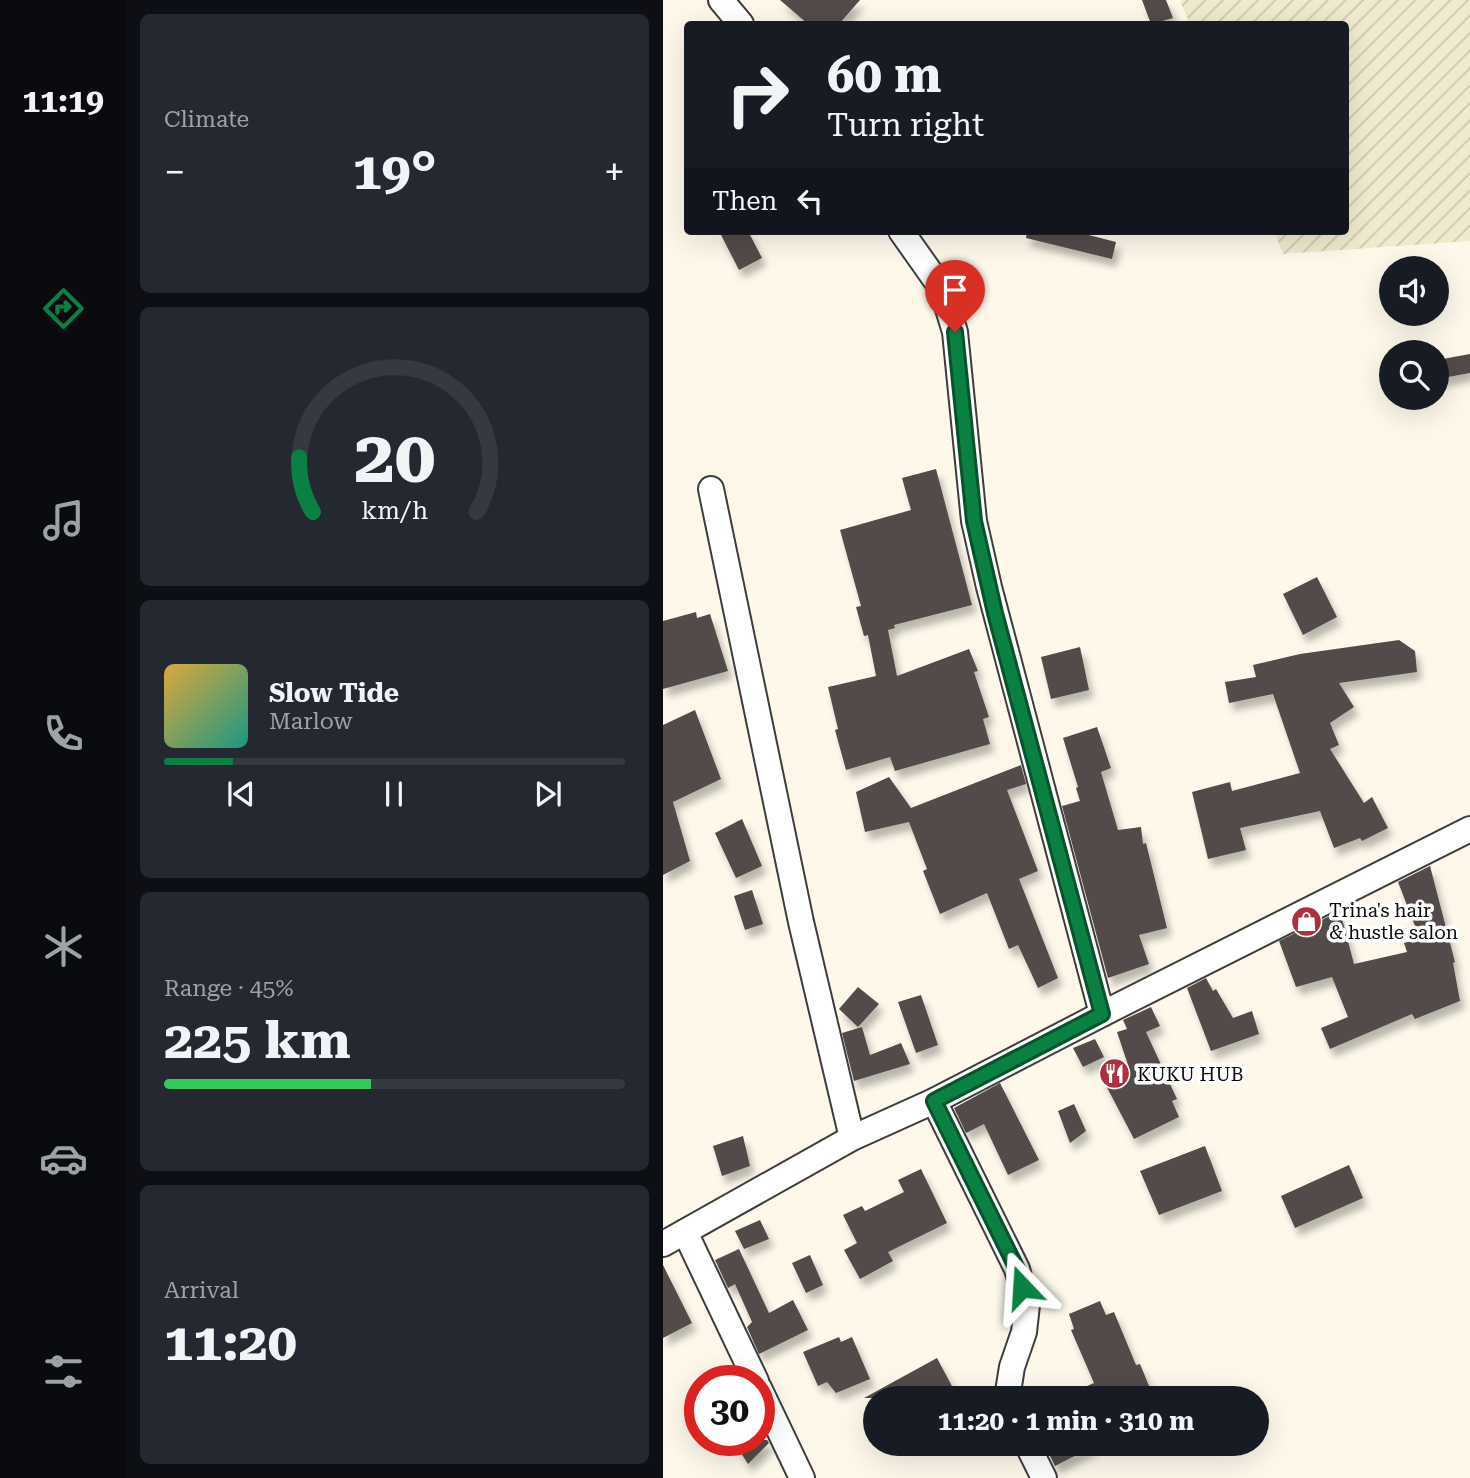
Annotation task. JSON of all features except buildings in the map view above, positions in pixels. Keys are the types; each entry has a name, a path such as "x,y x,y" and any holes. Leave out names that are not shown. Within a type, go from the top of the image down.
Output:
{"street":[{"path":"721,0 738,21"},
{"path":"904,235 942,289 955,332 974,521 992,601 1102,1014"},
{"path":"711,489 801,922 852,1138"},
{"path":"747,1365 674,1238 852,1138 934,1101 1470,829"},
{"path":"934,1101 1017,1269 1027,1305 1024,1332 1012,1367 1009,1386"},
{"path":"775,1421 802,1478"},
{"path":"1033,1456 1045,1478"}],"shaded area":[{"path":"1470,0 1470,241 1283,254 1276,235 1349,235 1349,21 1189,21 1180,1"}],"place":[{"name":"Trina's hair & hustle salon","path":"1306,921"},
{"name":"KUKU HUB","path":"1114,1074"}],"route":[{"path":"955,332 974,521 995,613 1102,1014 934,1101 1017,1269 1022,1287"}]}
